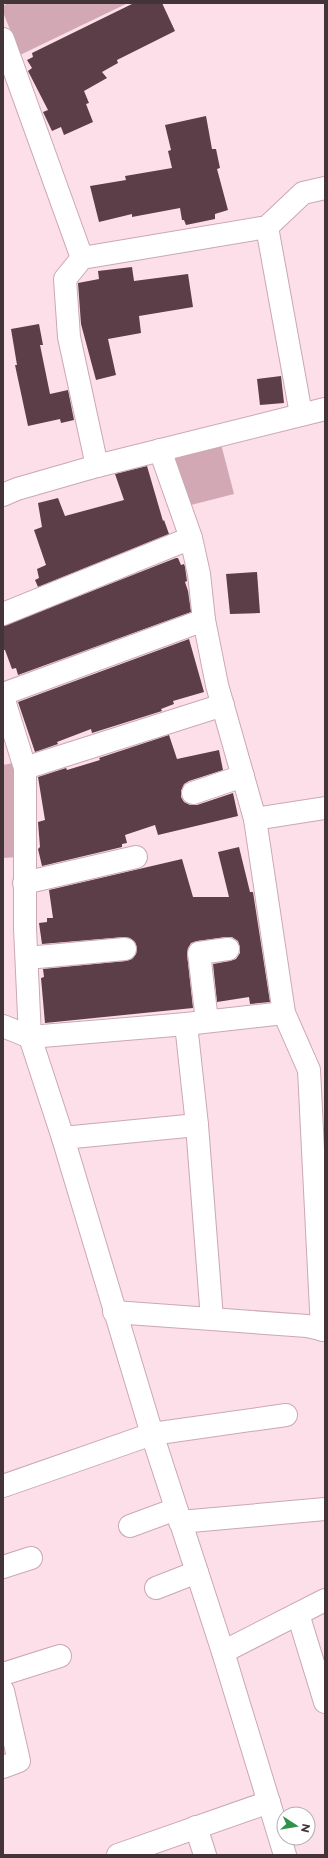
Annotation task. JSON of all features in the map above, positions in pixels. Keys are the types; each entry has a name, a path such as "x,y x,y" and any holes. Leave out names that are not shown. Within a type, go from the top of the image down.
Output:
{"street":[{"path":"3,39 82,258"},
{"path":"97,466 69,337 65,279 82,258 267,227 303,194 325,188"},
{"path":"267,227 301,414"},
{"path":"3,495 17,489 97,466 325,409"},
{"path":"114,1312 307,1326 324,1330 317,1069 284,1013 255,819 217,685 204,620 199,574 191,538 160,450"},
{"path":"3,614 191,538"},
{"path":"3,694 204,620"},
{"path":"3,697 25,768 24,883 30,1037 63,1138 114,1312 152,1434 223,1652 285,1855"},
{"path":"25,768 223,705"},
{"path":"193,793 243,776"},
{"path":"255,819 325,808"},
{"path":"24,883 136,857"},
{"path":"27,958 125,949"},
{"path":"212,1319 197,1125 196,1022 198,953 228,949"},
{"path":"3,1026 30,1037 284,1013"},
{"path":"63,1138 197,1125"},
{"path":"3,1486 152,1434 286,1415"},
{"path":"130,1526 178,1516 325,1509"},
{"path":"3,1567 31,1558"},
{"path":"156,1588 197,1572"},
{"path":"223,1652 325,1600"},
{"path":"298,1614 325,1702"},
{"path":"3,1674 60,1656"},
{"path":"3,1691 19,1761 3,1767"},
{"path":"124,1854 269,1802"},
{"path":"196,1827 205,1855"}],"shaded area":[{"path":"8,3 128,3 20,55 3,12 3,6"},
{"path":"221,444 234,494 187,506 173,462 178,454"},
{"path":"13,763 16,773 18,857 3,858 3,765"}],"building":[{"path":"134,3 162,3 175,31 117,60 118,63 102,72 107,78 84,91 89,103 86,104 93,122 64,135 61,127 52,131 43,112 48,110 28,71 32,68 27,60 33,57 32,53"},
{"path":"206,116 212,149 216,149 220,168 217,169 228,210 215,214 215,219 186,225 184,220 182,220 180,208 132,217 132,214 99,222 90,186 126,180 125,176 172,168 168,151 171,150 165,125"},
{"path":"132,267 134,281 188,274 193,307 139,316 141,333 108,339 116,375 96,380 81,324 78,283 99,279 98,271"},
{"path":"39,324 43,345 40,345 50,394 68,390 74,420 61,423 60,419 28,426 15,365 17,365 11,329"},
{"path":"281,376 284,403 260,405 257,379"},
{"path":"147,466 163,521 164,520 169,534 38,587 35,580 39,578 37,569 46,565 34,530 42,527 38,503 58,498 65,516 124,500 115,474"},
{"path":"178,558 181,565 184,564 185,567 187,581 185,582 191,612 18,675 16,668 12,669 5,650 3,650 3,626"},
{"path":"257,572 260,613 230,614 226,574"},
{"path":"189,639 204,692 173,701 174,704 161,709 162,711 92,733 91,729 57,742 58,744 35,752 18,702"},
{"path":"169,735 177,759 219,750 223,770 184,784 181,791 181,797 184,802 190,805 197,805 233,793 238,816 158,835 155,825 125,835 127,843 122,844 122,847 42,866 38,849 40,847 38,822 45,820 38,777 66,768 67,770 100,760 99,758"},
{"path":"239,847 250,892 253,892 270,1002 250,1004 249,997 217,1002 213,964 236,959 240,953 238,941 232,937 226,937 197,941 191,943 188,948 187,954 193,1008 45,1023 41,978 44,977 43,969 126,961 132,959 136,954 137,948 135,942 130,938 124,937 42,944 39,923 47,922 47,918 53,918 49,890 182,859 193,897 229,897 218,852"}]}
